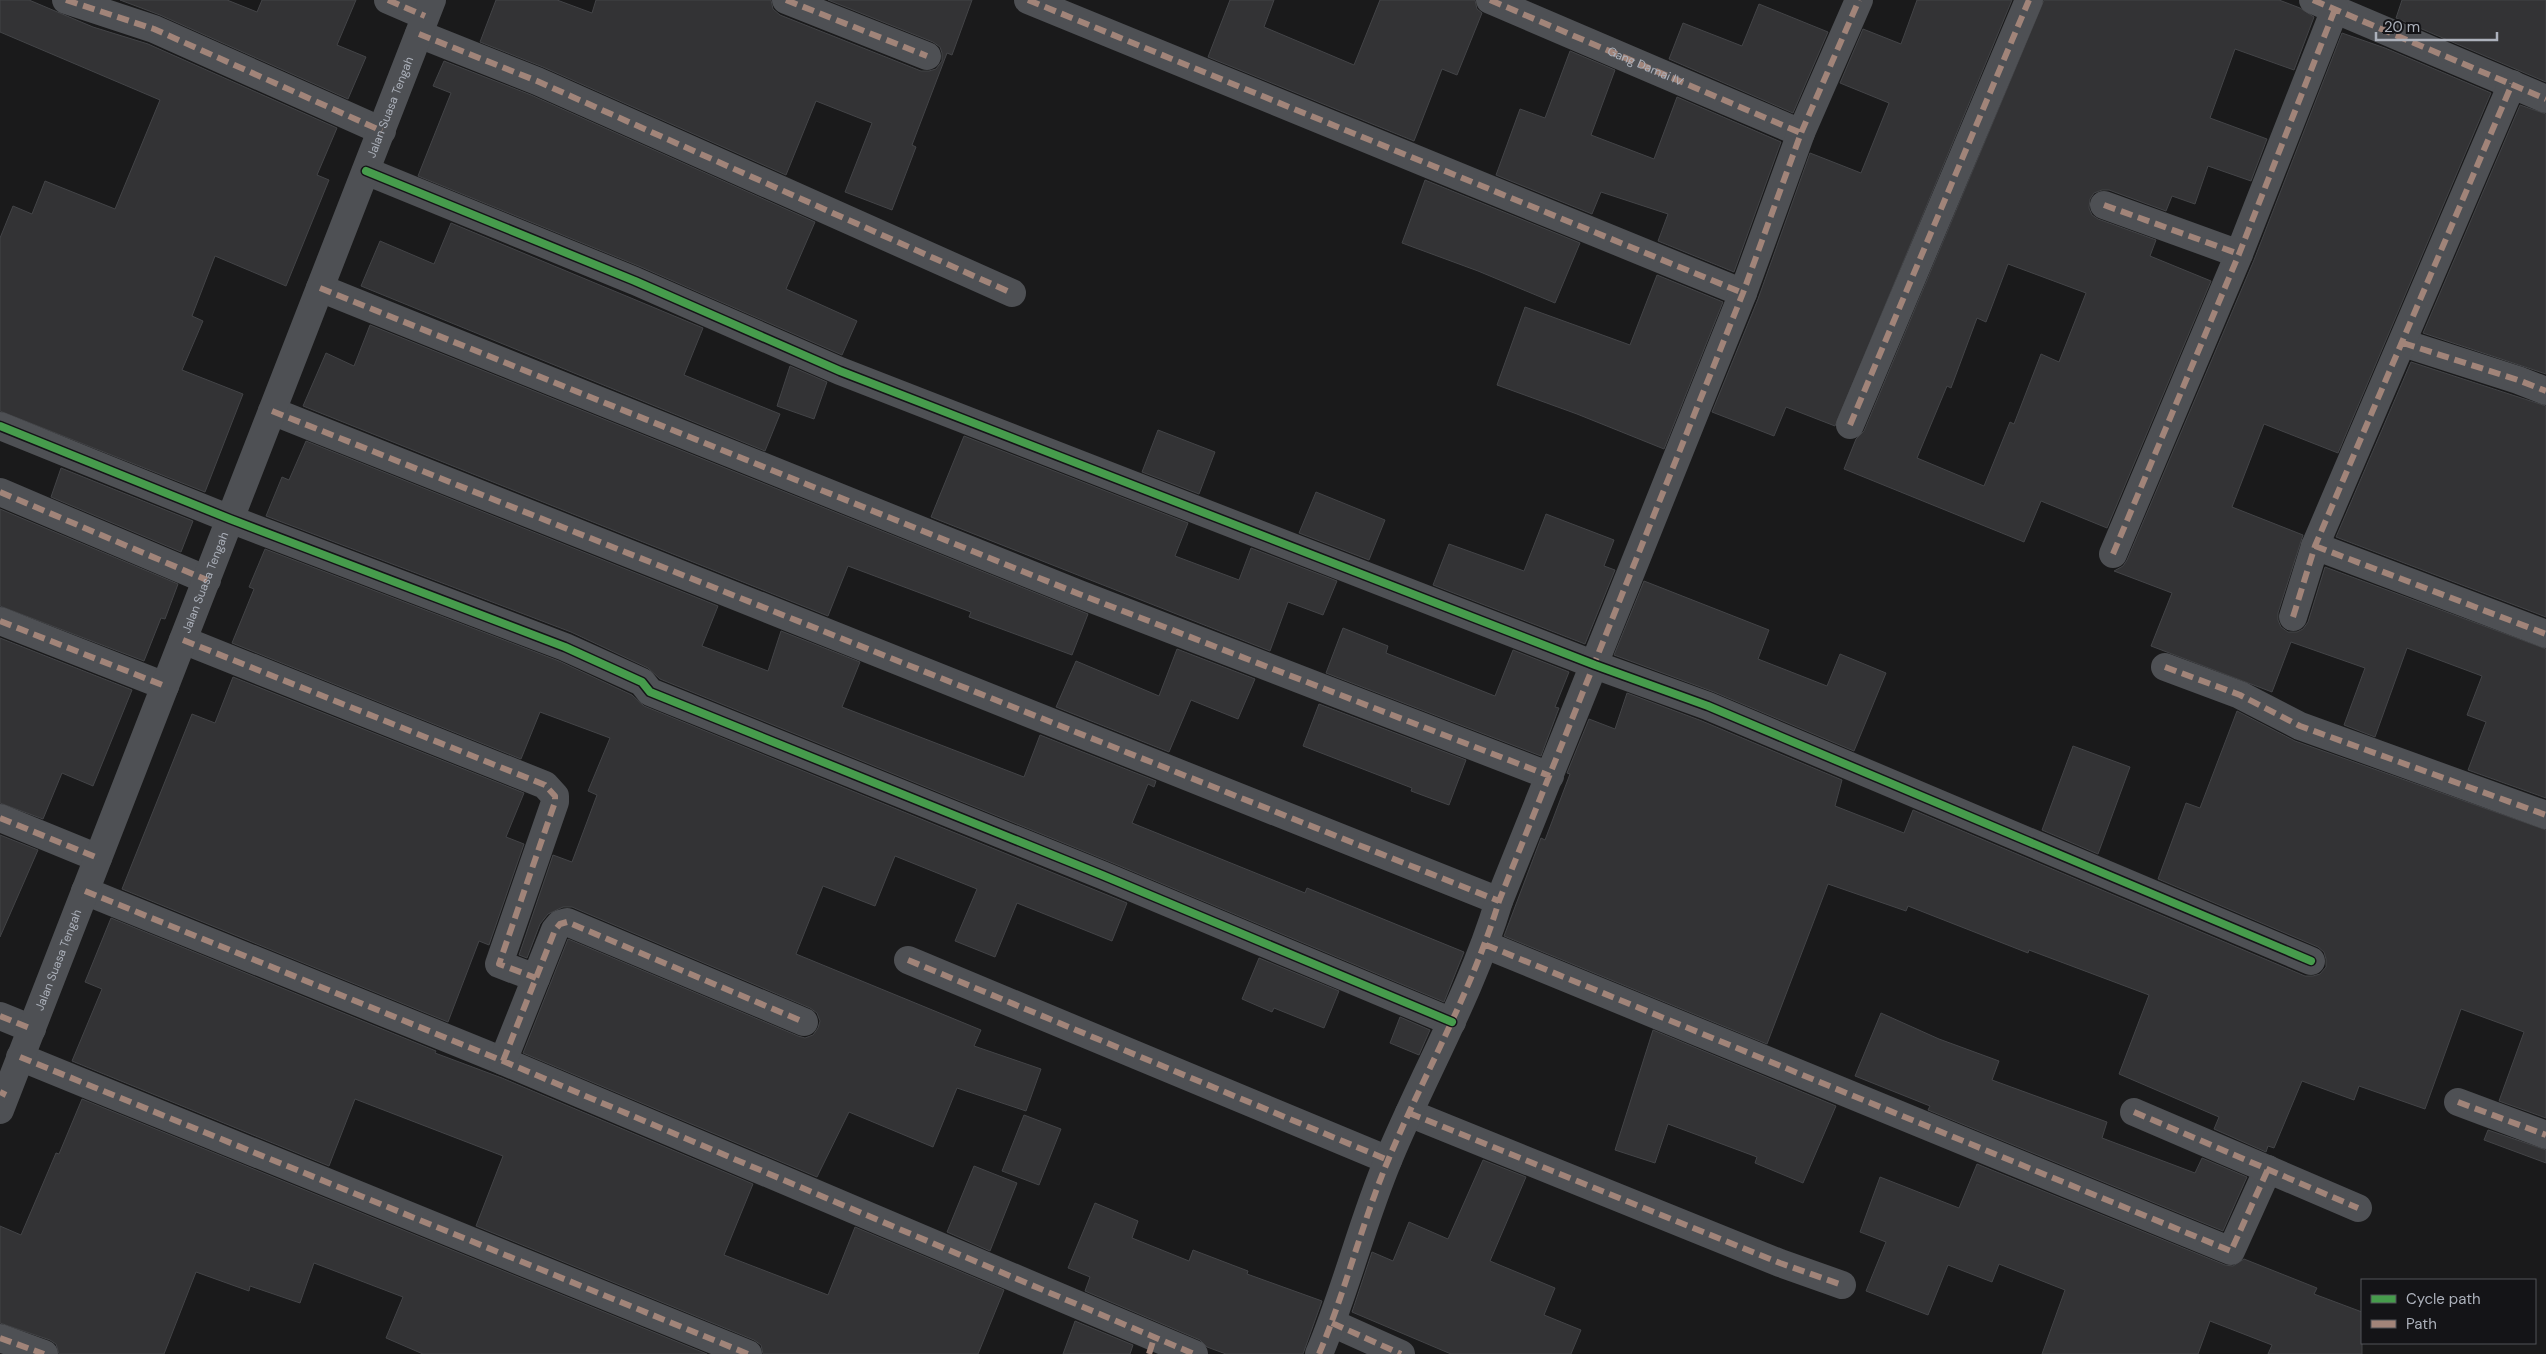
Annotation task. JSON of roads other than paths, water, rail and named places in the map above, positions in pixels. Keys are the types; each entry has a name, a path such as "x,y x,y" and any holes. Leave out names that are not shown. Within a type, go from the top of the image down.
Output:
{"street":[{"path":"66,0 154,29 382,131"},
{"path":"388,0 425,17 537,81 1012,293"},
{"path":"786,0 927,56"},
{"path":"1028,0 1743,293"},
{"name":"Gang Damai IV","path":"1490,0 1801,133"},
{"path":"1319,1354 1332,1323 1388,1160 1486,945 1499,901 1743,293 1801,133 1859,0"},
{"path":"1850,425 2029,0"},
{"path":"2113,554 2238,254 2324,4 2546,99"},
{"name":"Jalan Suasa Tengah","path":"2,1099 32,1029 425,17"},
{"path":"2293,617 2315,546 2403,344 2512,84"},
{"path":"366,171 635,281 840,371 1595,665 1708,706 2311,960"},
{"path":"2104,205 2238,254"},
{"path":"320,288 1079,594 1550,776"},
{"path":"2403,344 2518,380 2546,391"},
{"path":"272,411 1499,901"},
{"path":"0,426 230,519 565,647 642,682 650,692 1102,875 1452,1022"},
{"path":"0,492 207,580"},
{"path":"2315,546 2546,634"},
{"path":"0,621 165,686"},
{"path":"183,640 545,784 555,796 555,802 499,964 536,978"},
{"path":"2165,667 2240,695 2300,726 2546,815"},
{"path":"0,818 98,858"},
{"path":"85,891 503,1061 1151,1346 1194,1354"},
{"path":"503,1061 555,930 560,924 567,922 804,1022"},
{"path":"1486,945 2231,1251 2268,1169"},
{"path":"908,960 1388,1160"},
{"path":"0,1016 32,1029"},
{"path":"20,1057 748,1354"},
{"path":"2458,1102 2546,1135"},
{"path":"2134,1112 2358,1208"},
{"path":"1409,1113 1780,1263 1842,1285"},
{"path":"1332,1323 1401,1354"},
{"path":"0,1338 44,1354"}]}
